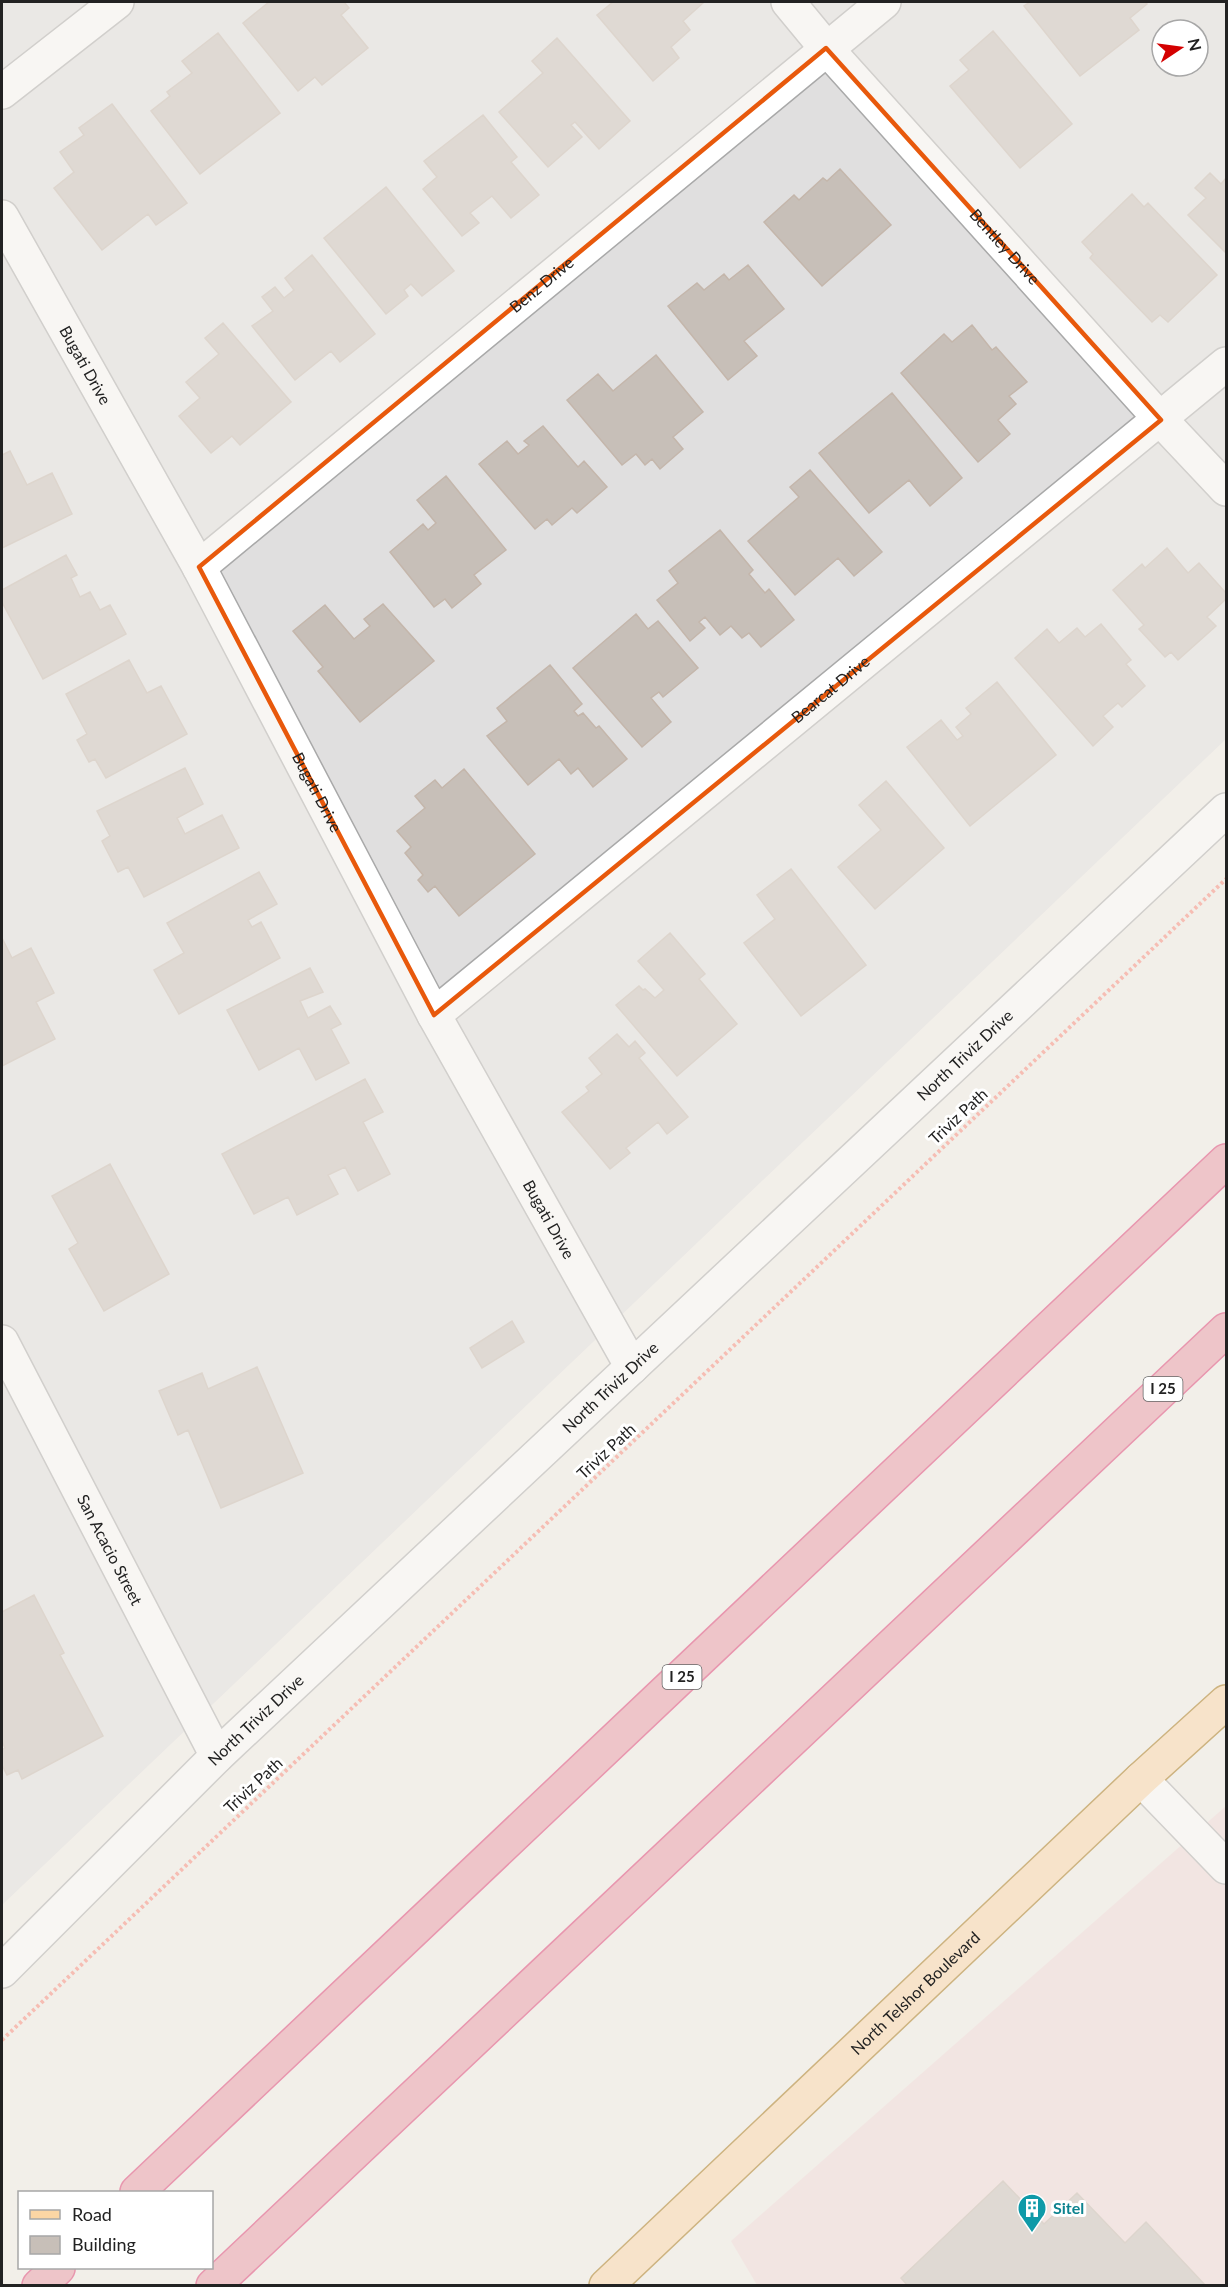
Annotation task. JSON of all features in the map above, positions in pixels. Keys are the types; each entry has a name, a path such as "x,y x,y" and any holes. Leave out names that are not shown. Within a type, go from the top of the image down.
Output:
{"highway":[{"name":"I 25","path":"139,2191 1227,1161"},
{"name":"I 25","path":"213,2286 1227,1330"},
{"path":"39,2286 57,2269"}],"main road":[{"name":"North Telshor Boulevard","path":"606,2286 1142,1779 1227,1702"}],"street":[{"path":"2,92 117,2"},
{"name":"Bentley Drive","path":"788,2 826,48 1161,420 1227,489"},
{"name":"Benz Drive","path":"199,567 884,2"},
{"name":"Bugati Drive","path":"2,217 199,567 434,1015 632,1367"},
{"name":"Bearcat Drive","path":"434,1015 1227,364"},
{"name":"North Triviz Drive","path":"2,1971 217,1756 1227,810"},
{"name":"San Acacio Street","path":"2,1342 217,1756"},
{"path":"1142,1779 1227,1867"}],"path":[{"name":"Triviz Path","path":"2,2040 1227,879"}],"highlighted area":[{"path":"826,48 1161,420 434,1015 199,567"}],"shaded area":[{"path":"2,2 1226,2 1226,739 2,1905"},
{"path":"1226,1806 1226,2285 757,2285 731,2241"}],"building":[{"path":"269,2 344,2 349,8 341,15 368,48 322,85 315,77 298,91 243,23"},
{"path":"613,2 703,3 683,21 690,30 671,47 679,58 653,81 597,15"},
{"path":"1030,2 1145,2 1147,4 1130,18 1139,30 1080,76 1024,6"},
{"path":"993,31 1072,124 1020,168 950,86 969,70 960,60"},
{"path":"218,33 280,113 200,174 151,111 170,96 167,92 192,73 182,61"},
{"path":"557,38 630,121 599,149 575,122 571,125 582,137 548,167 499,112 543,73 532,61"},
{"path":"112,104 187,203 156,225 148,214 102,250 54,188 74,172 60,152 84,135 79,128"},
{"path":"483,115 517,157 511,162 539,195 511,218 492,196 470,213 479,223 462,236 423,189 437,177 424,161"},
{"path":"840,169 891,225 822,286 764,222 794,195 799,200 823,178 827,181"},
{"path":"1210,173 1221,184 1226,178 1226,253 1188,215 1206,198 1195,188"},
{"path":"386,187 454,271 422,296 411,284 404,290 408,296 386,314 324,238"},
{"path":"1132,194 1144,207 1148,203 1217,275 1168,322 1160,315 1152,322 1090,258 1093,254 1082,242"},
{"path":"312,255 375,334 340,362 331,351 295,380 252,326 273,311 262,297 275,287 284,298 294,290 285,278"},
{"path":"748,265 784,309 744,341 757,356 728,380 668,306 697,283 704,290 724,274 729,280"},
{"path":"223,323 291,402 240,445 232,436 211,453 179,416 200,398 186,382 219,354 205,338"},
{"path":"972,325 992,350 996,347 1027,382 1009,396 1016,404 998,420 1010,434 978,462 901,373 944,334 952,342"},
{"path":"656,355 703,412 673,437 683,449 660,469 652,459 645,465 636,454 622,465 567,400 598,374 613,391"},
{"path":"892,393 962,478 930,506 909,480 869,513 819,453"},
{"path":"543,426 578,467 584,461 607,487 577,513 572,508 552,525 547,519 535,529 479,464 507,441 518,454 529,445 524,441"},
{"path":"10,451 27,485 52,473 72,514 2,548 2,455"},
{"path":"810,470 882,552 854,576 838,558 795,595 748,541 799,497 790,487"},
{"path":"446,476 506,550 474,575 481,584 452,608 445,599 434,607 390,552 423,524 428,530 436,523 417,500"},
{"path":"720,530 753,570 749,574 765,593 769,589 794,620 761,647 749,633 742,638 731,626 720,635 705,617 699,622 705,628 690,641 657,600 678,583 669,571"},
{"path":"1167,548 1188,573 1199,563 1226,593 1226,599 1207,617 1216,626 1178,660 1171,652 1165,657 1139,629 1144,625 1113,590 1142,564 1145,568"},
{"path":"66,555 77,575 71,578 80,597 90,592 100,610 110,605 126,634 43,679 2,602 2,590"},
{"path":"383,604 434,661 360,722 318,671 323,667 293,631 325,605 354,639 370,626 364,619"},
{"path":"636,614 648,629 658,621 698,668 663,697 659,692 651,698 671,722 642,747 573,668"},
{"path":"1101,624 1131,660 1126,664 1145,686 1122,707 1118,703 1103,716 1113,727 1093,746 1015,658 1047,629 1059,643 1077,628 1085,637"},
{"path":"129,660 147,693 161,686 187,734 106,778 95,759 89,762 77,740 87,734 66,694"},
{"path":"550,665 582,704 574,711 578,716 583,713 596,728 599,726 627,759 593,787 578,768 571,774 559,759 528,785 487,736 507,721 497,708"},
{"path":"997,682 1056,755 970,826 907,747 941,720 957,740 963,736 956,727 971,714 966,708"},
{"path":"185,768 203,804 177,818 185,834 222,815 239,848 144,897 128,867 118,872 102,841 110,836 97,811"},
{"path":"464,769 535,854 459,916 435,886 428,892 418,880 423,875 405,853 411,847 397,831 425,808 415,796 435,780 442,788"},
{"path":"886,781 944,848 875,909 838,867 881,830 859,805"},
{"path":"791,869 866,965 801,1016 744,943 775,919 757,895"},
{"path":"259,872 277,904 248,920 252,927 261,922 280,958 179,1014 154,970 184,953 167,923"},
{"path":"670,933 705,974 699,979 737,1024 677,1076 616,1005 639,986 655,998 664,990 638,961"},
{"path":"2,938 12,958 31,948 54,993 36,1002 55,1039 2,1066"},
{"path":"310,968 323,992 300,1001 308,1018 330,1006 341,1024 331,1029 349,1063 316,1080 299,1048 259,1070 227,1010"},
{"path":"617,1034 629,1047 635,1041 645,1053 639,1058 688,1117 667,1134 658,1122 626,1148 630,1153 610,1169 562,1112 589,1091 586,1087 602,1074 589,1058"},
{"path":"365,1079 383,1112 363,1122 390,1174 358,1191 345,1167 328,1175 338,1194 297,1215 288,1197 254,1214 222,1154"},
{"path":"110,1164 169,1274 104,1311 69,1249 78,1243 52,1196"},
{"path":"512,1321 524,1342 482,1368 470,1348"},
{"path":"257,1367 303,1473 221,1508 188,1430 178,1435 159,1391 202,1373 208,1389"},
{"path":"34,1595 64,1653 60,1655 103,1736 22,1779 18,1770 7,1775 2,1765 2,1750 5,1748 2,1741 2,1612"},
{"name":"Sitel","path":"1003,2181 1044,2224 1077,2193 1125,2243 1146,2222 1206,2286 908,2286 901,2278"}],"place":[{"name":"Sitel","path":"1032,2234"}]}
